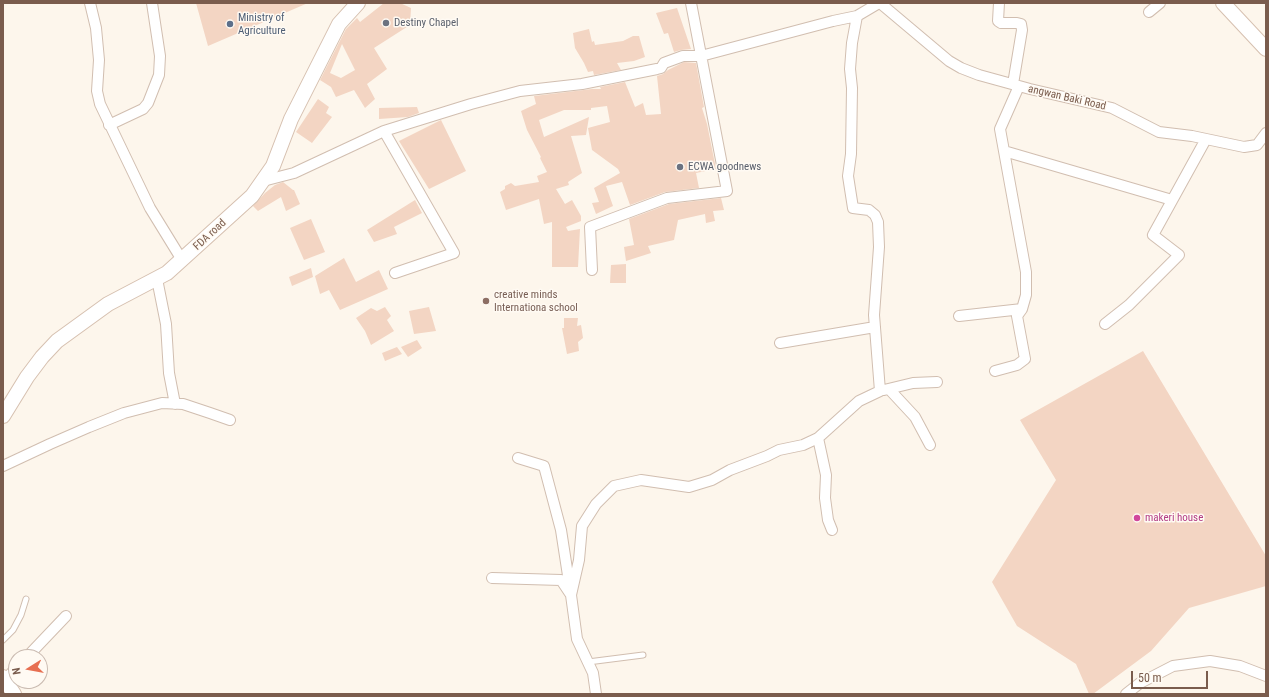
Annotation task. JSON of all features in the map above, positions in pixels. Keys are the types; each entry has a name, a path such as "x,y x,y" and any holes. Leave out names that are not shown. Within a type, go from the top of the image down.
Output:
{"street":[{"path":"90,3 96,28 99,60 97,91 100,104 150,208 182,260"},
{"path":"109,125 143,109 148,103 159,75 160,56 152,3"},
{"name":"FDA road","path":"3,416 27,377 42,357 57,341 108,304 167,273 252,196 273,166 291,119 339,24 358,3"},
{"path":"592,270 590,227 667,198 727,191 691,3"},
{"path":"263,181 294,173 384,131 471,104 520,91 582,84 657,69 661,68 664,63 683,56 701,56 857,16 880,3"},
{"name":"angwan Baki Road","path":"880,3 949,61 961,68 979,75 1112,108 1159,132 1206,139 1244,147 1257,145 1266,133"},
{"path":"995,371 1017,366 1025,359 1017,316 1022,309 1026,295 1026,272 1000,129 1016,85 1022,30 1021,24 1001,23 998,21 999,3"},
{"path":"1149,12 1160,3"},
{"path":"1223,3 1264,43"},
{"path":"857,16 852,43 850,69 852,88 851,140 848,176 853,208 869,210 875,215 878,222 879,247 874,315 884,390 914,417 930,445"},
{"path":"384,131 454,253 395,273"},
{"path":"1105,324 1129,305 1179,255 1153,235 1206,139"},
{"path":"1004,151 1172,200"},
{"path":"156,279 166,324 168,374 175,404"},
{"path":"959,316 1022,309"},
{"path":"780,342 875,327"},
{"path":"571,595 579,560 582,526 596,504 614,486 641,480 689,487 712,480 730,470 768,456 779,450 803,445 818,438 859,401 884,390 913,383 937,382"},
{"path":"3,466 50,444 124,413 162,402 183,404 230,420"},
{"path":"818,438 826,475 825,498 828,520 832,530"},
{"path":"518,458 544,466 561,530 577,640 593,673 596,694"},
{"path":"492,578 561,580 571,595"},
{"path":"35,649 66,616"},
{"path":"1127,694 1140,683 1173,666 1210,661 1240,666 1266,676"},
{"path":"4,678 14,694"}],"lane":[{"path":"3,640 13,630 21,615 26,599"},
{"path":"588,662 643,655"}],"building":[{"name":"Ministry of Agriculture","path":"196,3 308,3 208,46"},
{"path":"384,3 400,3 411,8 410,25 374,48 387,69 367,84 375,99 365,108 354,90 336,97 331,87 320,80 346,29 357,18 360,22","holes":["342,44 355,70 341,78 330,73"]},
{"path":"677,8 691,49 674,52 668,33 664,34 656,13"},
{"path":"589,29 592,42 594,41 595,45 623,41 633,36 639,36 645,57 634,61 617,63 621,70 594,75 593,71 588,72 575,48 573,33"},
{"path":"684,62 696,63 704,107 702,108 707,124 716,169 696,173 699,188 665,192 630,205 622,182 606,186 613,206 596,214 592,203 599,202 594,188 620,173 618,169 592,150 588,128 610,122 607,106 591,108 591,110 564,110 539,120 544,137 589,117 586,135 571,136 582,173 568,182 569,185 556,189 565,204 572,200 581,216 581,221 566,227 568,231 580,229 578,267 552,267 552,222 544,224 539,199 506,210 500,192 505,189 505,186 511,183 515,186 539,182 537,176 547,172 527,130 521,111 536,104 534,96 601,89 600,87 625,82 635,107 643,103 646,115 661,114 657,76"},
{"path":"318,99 329,107 326,113 332,117 312,143 296,132"},
{"path":"417,107 419,113 408,117 379,119 379,108"},
{"path":"441,120 466,171 429,189 399,141"},
{"path":"283,182 294,190 300,204 286,211 281,197 258,211 253,206 275,185"},
{"path":"721,198 724,210 713,211 715,221 706,223 705,214 678,220 674,240 648,246 651,253 626,261 624,247 634,245 629,219 669,204"},
{"path":"415,200 422,213 394,227 397,234 374,242 367,230"},
{"path":"311,219 325,252 304,260 290,228"},
{"path":"344,258 356,282 379,270 388,289 340,310 329,290 320,294 315,276"},
{"path":"626,264 626,283 610,283 611,265"},
{"path":"311,268 313,277 292,286 289,277"},
{"path":"385,307 391,316 387,320 394,331 371,345 365,331 356,318 371,308 377,311"},
{"path":"429,307 436,331 414,334 409,311"},
{"path":"564,318 578,318 577,326 581,325 583,338 578,342 579,351 567,354 562,328 564,328"},
{"path":"417,340 422,348 408,357 401,347"},
{"path":"397,347 402,354 385,361 382,353"},
{"name":"makeri house","path":"1143,351 1266,556 1266,586 1189,608 1151,651 1093,694 1089,694 1076,664 1017,626 992,582 1056,480 1020,420"}],"place":[{"name":"Destiny Chapel","path":"386,23"},
{"name":"Ministry of Agriculture","path":"230,24"},
{"name":"ECWA goodnews","path":"680,167"},
{"name":"creative minds Internationa school","path":"486,301"},
{"name":"makeri house","path":"1137,518"}]}
